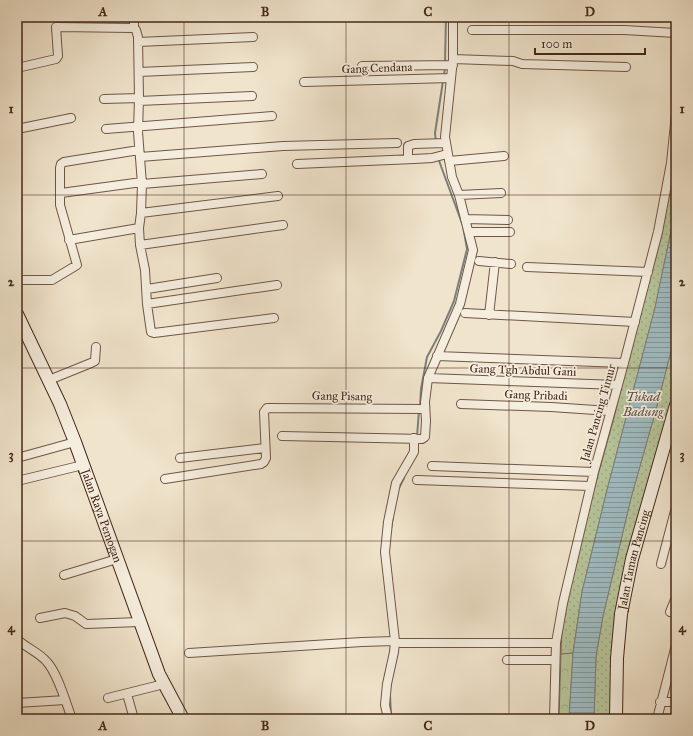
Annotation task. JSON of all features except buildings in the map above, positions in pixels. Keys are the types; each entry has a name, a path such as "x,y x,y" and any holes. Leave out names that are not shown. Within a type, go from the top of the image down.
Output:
{"street":[{"path":"134,17 134,28 137,34 138,42 138,128 142,183 139,228 151,332 154,333 274,318"},
{"path":"282,436 417,439 425,437 426,430 422,410 428,378 460,304 472,256 472,244 466,219 459,195 444,157 441,144 446,121 446,78 450,64 453,17"},
{"path":"17,68 56,58 58,56 56,27 134,28"},
{"path":"472,30 610,30 676,33"},
{"path":"138,42 253,37"},
{"path":"362,66 513,61 522,64 626,67"},
{"path":"139,72 253,67"},
{"name":"Gang Cendana","path":"304,82 446,78"},
{"path":"104,99 139,100 252,96"},
{"name":"Jalan Pancing Timur","path":"554,719 556,643 563,603 590,486 658,232 671,164 676,114"},
{"path":"106,130 272,116"},
{"path":"17,129 71,118"},
{"path":"17,280 52,280 77,265 60,205 60,168 63,163 140,154 283,146 397,143"},
{"path":"408,159 408,146 441,144"},
{"path":"297,164 444,157 504,156"},
{"path":"60,193 142,183 262,174"},
{"path":"459,195 501,193"},
{"path":"141,213 278,196"},
{"path":"466,219 508,220"},
{"path":"140,245 283,224"},
{"path":"70,240 139,228"},
{"path":"469,232 510,232"},
{"path":"479,261 511,264"},
{"path":"489,315 495,262"},
{"path":"527,267 648,272"},
{"path":"147,289 217,278"},
{"path":"147,304 277,285"},
{"path":"465,313 635,322"},
{"name":"Jalan Raya Pemogan","path":"17,314 49,380 75,442 139,622 164,684 183,719"},
{"path":"49,380 95,361 96,347"},
{"path":"437,356 624,363"},
{"name":"Gang Tgh Abdul Gani","path":"428,378 618,385"},
{"name":"Gang Pribadi","path":"461,404 551,407 610,411"},
{"name":"Jalan Taman Pancing","path":"616,719 617,658 621,614 632,559 671,439 676,405"},
{"name":"Gang Pisang","path":"265,448 264,412 266,408 422,410"},
{"path":"388,719 385,705 387,684 397,642 385,552 388,522 396,483 414,452 417,439"},
{"path":"17,458 75,442"},
{"path":"165,479 261,464 266,458 265,448 180,458"},
{"path":"17,481 83,465"},
{"path":"432,466 594,472"},
{"path":"417,480 590,486"},
{"path":"661,564 676,507"},
{"path":"64,575 117,560"},
{"path":"670,612 676,596"},
{"path":"40,618 65,613 75,616 86,624 139,622"},
{"path":"17,639 26,648 46,661 53,669 72,719"},
{"path":"189,654 338,643 556,643"},
{"path":"657,719 660,702 676,645"},
{"path":"507,660 555,660"},
{"path":"108,698 164,684"},
{"path":"127,694 134,719"},
{"path":"17,703 65,700"},
{"path":"660,702 676,702"}],"green space":[{"path":"676,139 676,207 655,308 582,592 573,653 561,654 562,629 583,529 614,418 662,234"},
{"path":"676,332 676,384 633,541 611,719 594,719 596,656 603,616 631,498"},
{"path":"573,653 569,719 559,719 561,654"}],"water":[{"name":"Tukad Badung","path":"676,207 676,332 631,498 603,616 596,656 594,719 569,719 573,653 582,592 655,308"}],"waterway":[{"path":"445,62 446,17"},
{"path":"444,76 445,67"},
{"path":"436,142 435,133 443,81"},
{"path":"420,406 421,389 427,357 441,331 454,301 467,249 463,226 438,158"},
{"path":"417,436 419,411"},
{"path":"399,488 404,478"},
{"path":"391,529 393,516"},
{"path":"390,696 391,714"}]}
